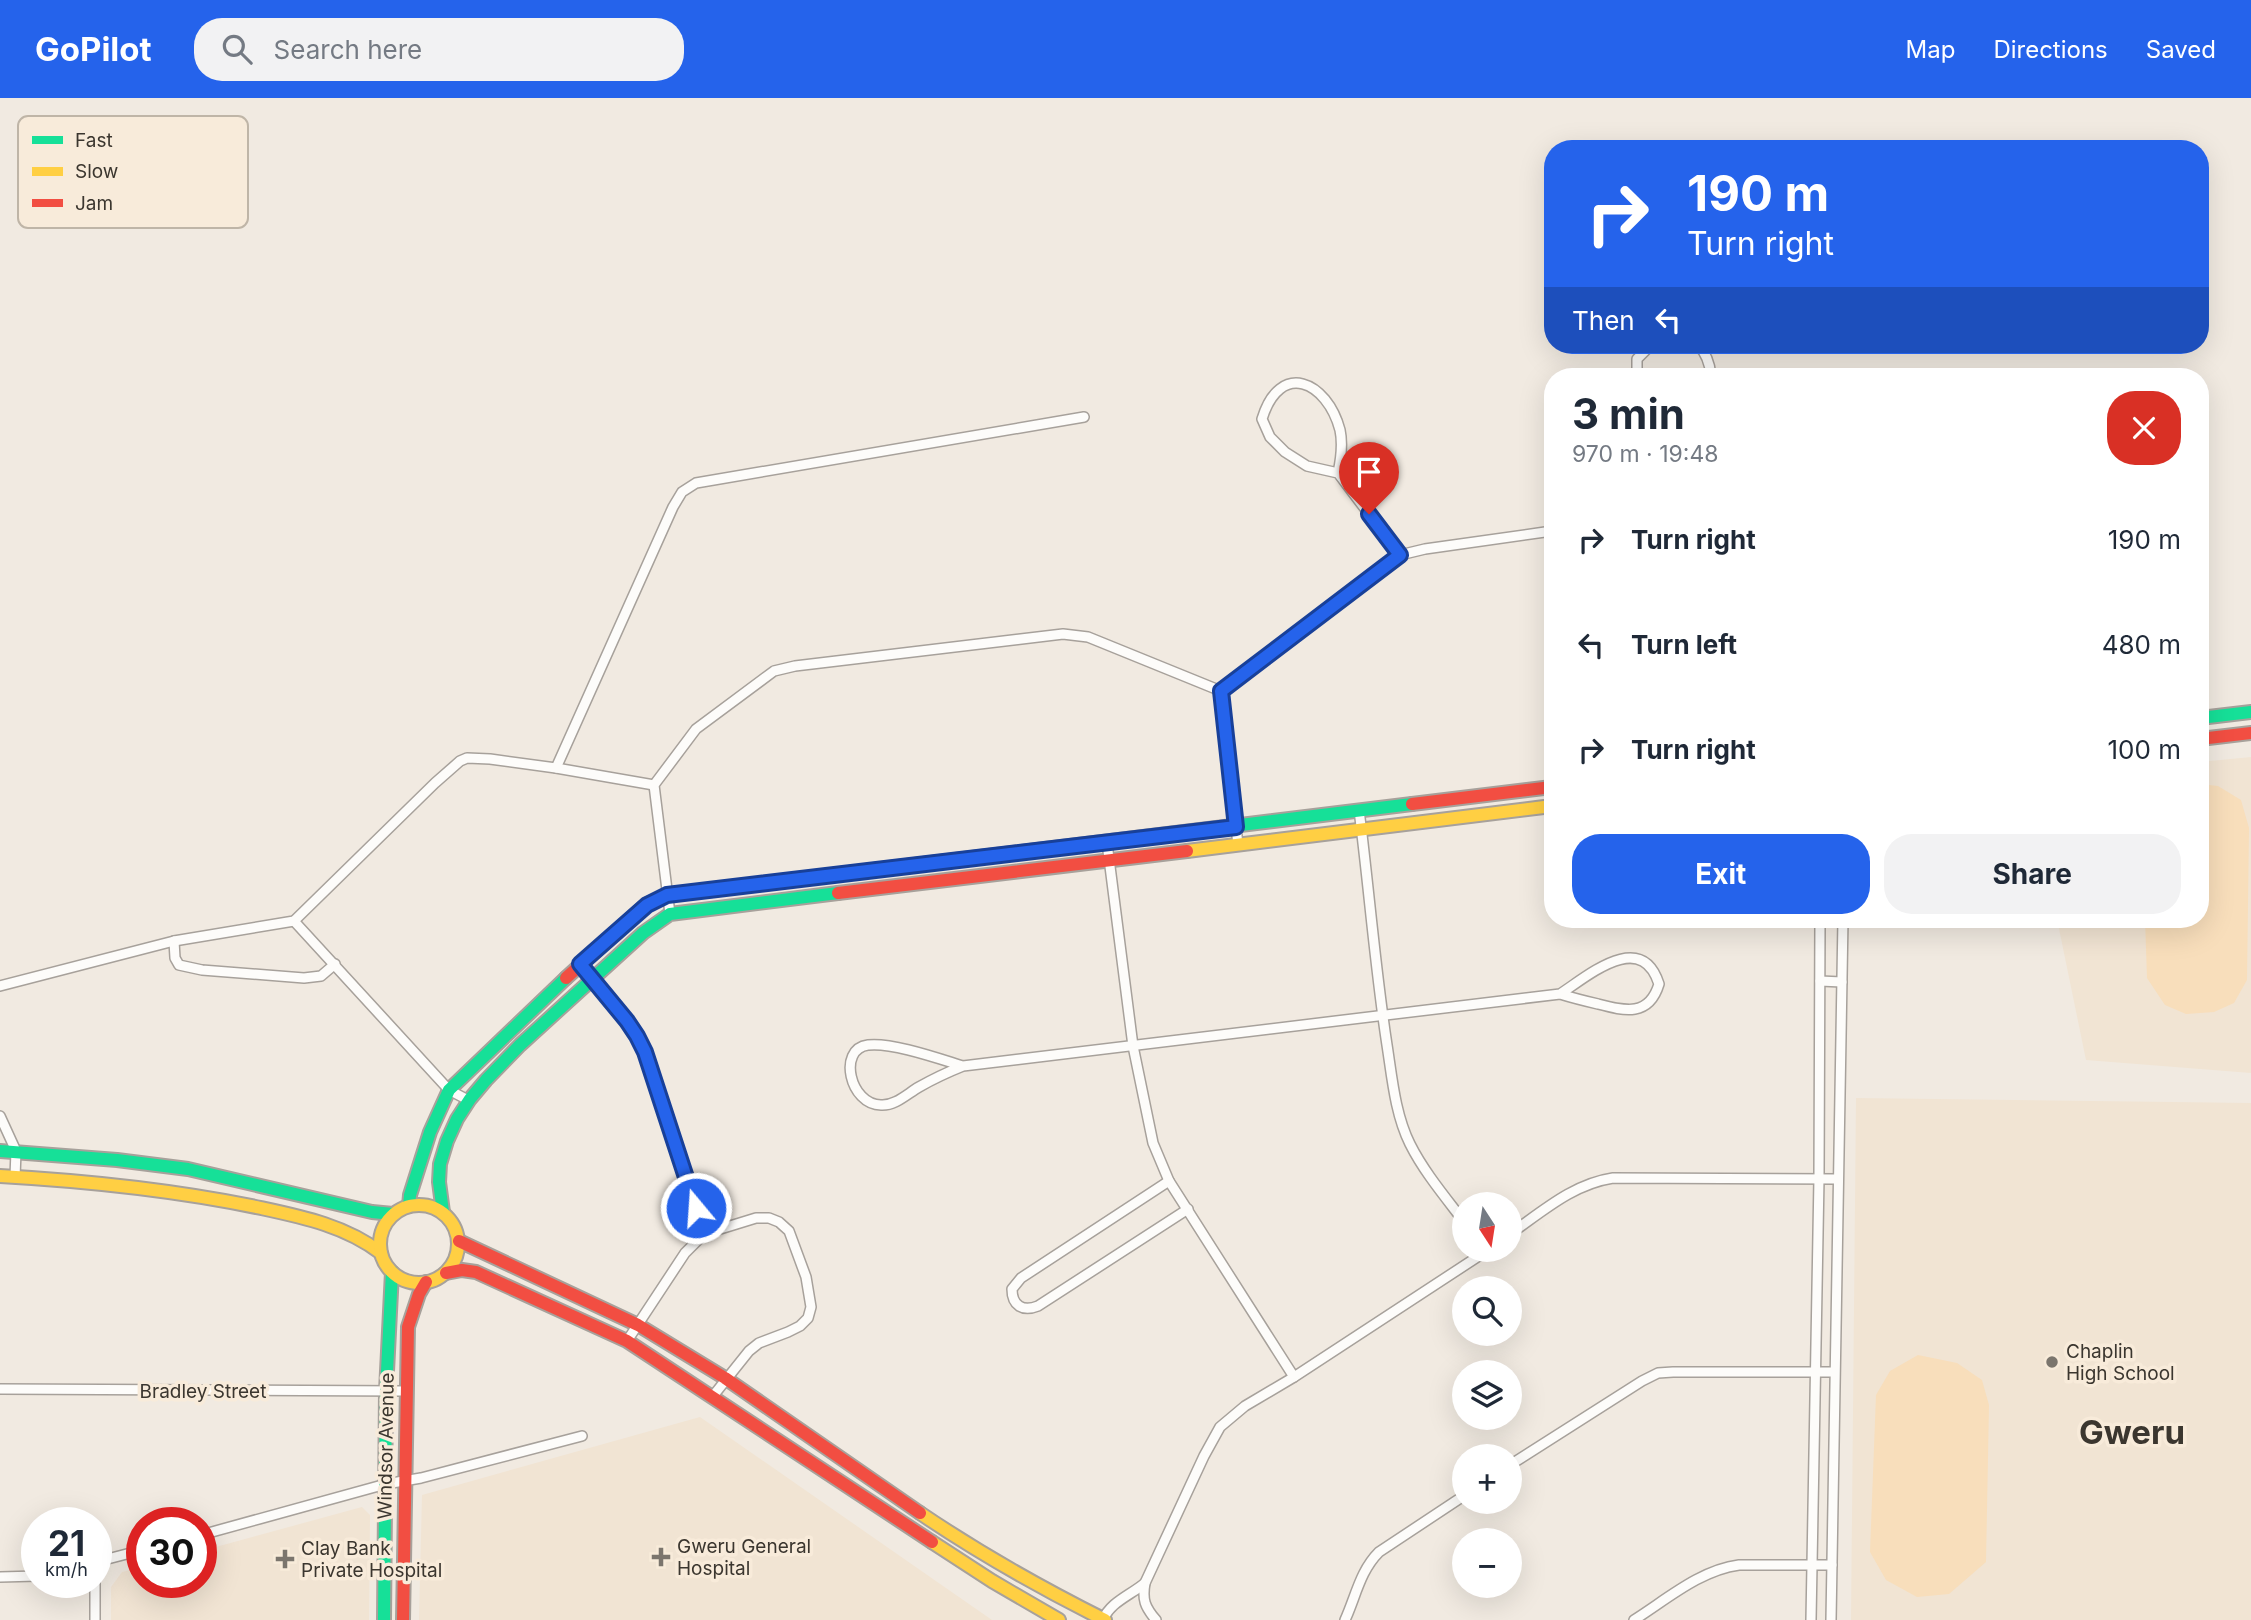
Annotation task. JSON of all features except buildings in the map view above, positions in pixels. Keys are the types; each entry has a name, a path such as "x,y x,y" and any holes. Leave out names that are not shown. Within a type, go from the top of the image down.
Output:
{"main road":[{"path":"2209,717 2251,712"},
{"path":"2209,737 2251,733"},
{"path":"409,1206 430,1132 449,1090 640,910 667,895 1544,788"},
{"path":"443,1212 439,1184 440,1162 453,1127 468,1100 515,1050 657,922 670,915 1544,807"},
{"path":"0,1151 117,1160 188,1169 372,1212 393,1214"},
{"path":"0,1176 115,1184 184,1194 324,1223 367,1241 382,1254 392,1272 404,1280 419,1283 446,1273 462,1270 476,1272 628,1341 992,1581 1059,1620"},
{"path":"382,1254 380,1239 384,1226 393,1214 409,1206 426,1205 443,1212 454,1224 459,1241 456,1259 446,1273"},
{"path":"459,1241 638,1325 725,1378 948,1532 1045,1590 1104,1620"},
{"name":"Windsor Avenue","path":"384,1620 386,1391 392,1272"},
{"name":"Windsor Avenue","path":"403,1620 408,1327 426,1282"},
{"path":"764,1429 774,1412"},
{"path":"845,1483 854,1467"},
{"path":"940,1546 948,1532"}],"street":[{"path":"1338,473 1342,448 1340,430 1333,412 1311,386 1301,382 1282,388 1268,401 1262,419 1270,438 1285,452 1307,466 1338,473 1400,555"},
{"path":"556,768 682,492 696,483 1084,417"},
{"path":"1221,691 1400,555 1544,532"},
{"path":"670,915 654,785 696,729 774,671 795,666 1063,634 1088,637 1221,691"},
{"path":"1221,691 1238,845"},
{"path":"0,986 174,941 294,920 460,761 467,758 556,768 654,785"},
{"path":"1359,810 1383,1016 1395,1093 1410,1143 1452,1204"},
{"path":"1107,843 1133,1046 1153,1143 1169,1181 1294,1377"},
{"path":"294,920 449,1090 468,1100"},
{"path":"1811,1620 1819,1178 1820,928"},
{"path":"1831,1620 1843,928"},
{"path":"174,941 175,958 180,965 202,970 304,978 321,976 335,964"},
{"path":"963,1066 892,1047 868,1045 859,1048 852,1056 851,1071 853,1085 858,1094 872,1104 883,1106 894,1103 963,1066 1560,994 1626,1010 1639,1009 1649,1003 1659,984 1650,966 1629,957 1597,969 1560,994"},
{"path":"580,964 637,1036 645,1052 704,1234"},
{"path":"1820,981 1842,982"},
{"path":"0,1116 16,1151 15,1177"},
{"path":"1522,1226 1576,1188 1613,1178 1838,1179"},
{"path":"1169,1181 1021,1278 1012,1289 1015,1303 1027,1309 1038,1306 1188,1209"},
{"path":"628,1341 685,1253 704,1234 757,1218 769,1217 779,1223 789,1231 794,1241 810,1296 811,1307 807,1318 800,1326 759,1343 725,1378 713,1396"},
{"path":"1156,1620 1144,1604 1145,1583 1220,1427 1245,1406 1294,1377 1468,1262"},
{"path":"1522,1457 1658,1373 1835,1372"},
{"name":"Bradley Street","path":"0,1389 406,1391"},
{"path":"217,1531 386,1484 405,1482 582,1436"},
{"path":"1345,1620 1368,1562 1452,1503"},
{"path":"1634,1620 1723,1567 1739,1564 1832,1565"},
{"path":"0,1577 21,1576"},
{"path":"1104,1620 1112,1605 1145,1583"},
{"path":"95,1598 95,1620"}],"shaded area":[{"path":"2251,757 2251,1073 2086,1060 2059,928 2209,928 2209,761"},
{"path":"2209,785 2218,786 2241,800 2249,828 2247,980 2234,1003 2214,1012 2186,1014 2165,1005 2147,978 2145,928 2209,928"},
{"name":"Chaplin High School","path":"1856,1098 2251,1103 2251,1620 1851,1620"},
{"path":"1918,1355 1957,1363 1982,1380 1989,1405 1986,1562 1949,1594 1917,1597 1886,1580 1870,1552 1876,1395 1890,1371"},
{"name":"Gweru General Hospital","path":"700,1417 992,1620 419,1620 422,1495"},
{"name":"Clay Bank Private Hospital","path":"362,1507 370,1515 369,1620 111,1620 112,1586 122,1572 126,1571 126,1598 217,1598 217,1547"}],"traffic: fast":[{"path":"2209,717 2251,712"},
{"path":"898,867 1412,804"},
{"path":"443,1212 439,1182 440,1164 457,1119 470,1099 520,1045 643,933 670,914 838,893"},
{"path":"409,1206 430,1132 449,1090 566,978"},
{"path":"0,1151 117,1160 188,1169 372,1212 393,1214"},
{"path":"384,1620 386,1391 392,1272"}],"traffic: slow":[{"path":"1187,851 1544,807"},
{"path":"0,1176 131,1187 261,1208 339,1229 381,1253"},
{"path":"419,1205 434,1208 451,1222 458,1244 455,1259 441,1276 419,1283 404,1280 387,1266 380,1244 383,1229 397,1212 419,1205"},
{"path":"920,1513 1011,1569 1105,1620"},
{"path":"932,1542 1059,1620"}],"traffic: jam":[{"path":"2209,738 2251,733"},
{"path":"1412,804 1544,788"},
{"path":"838,893 1187,851"},
{"path":"566,978 647,904 668,895 898,867"},
{"path":"459,1241 638,1325 725,1378 920,1513"},
{"path":"446,1273 462,1270 476,1272 627,1341 932,1542"},
{"path":"403,1620 408,1327 426,1282"}],"place":[{"name":"Chaplin High School","path":"2052,1362"},
{"name":"Gweru General Hospital","path":"661,1557"},
{"name":"Clay Bank Private Hospital","path":"285,1559"}],"district":[{"name":"Gweru","path":"2132,1432"}],"route":[{"path":"696,1208 645,1052 627,1021 580,964 647,905 667,895 1236,827 1221,691 1400,555 1369,514"}]}
